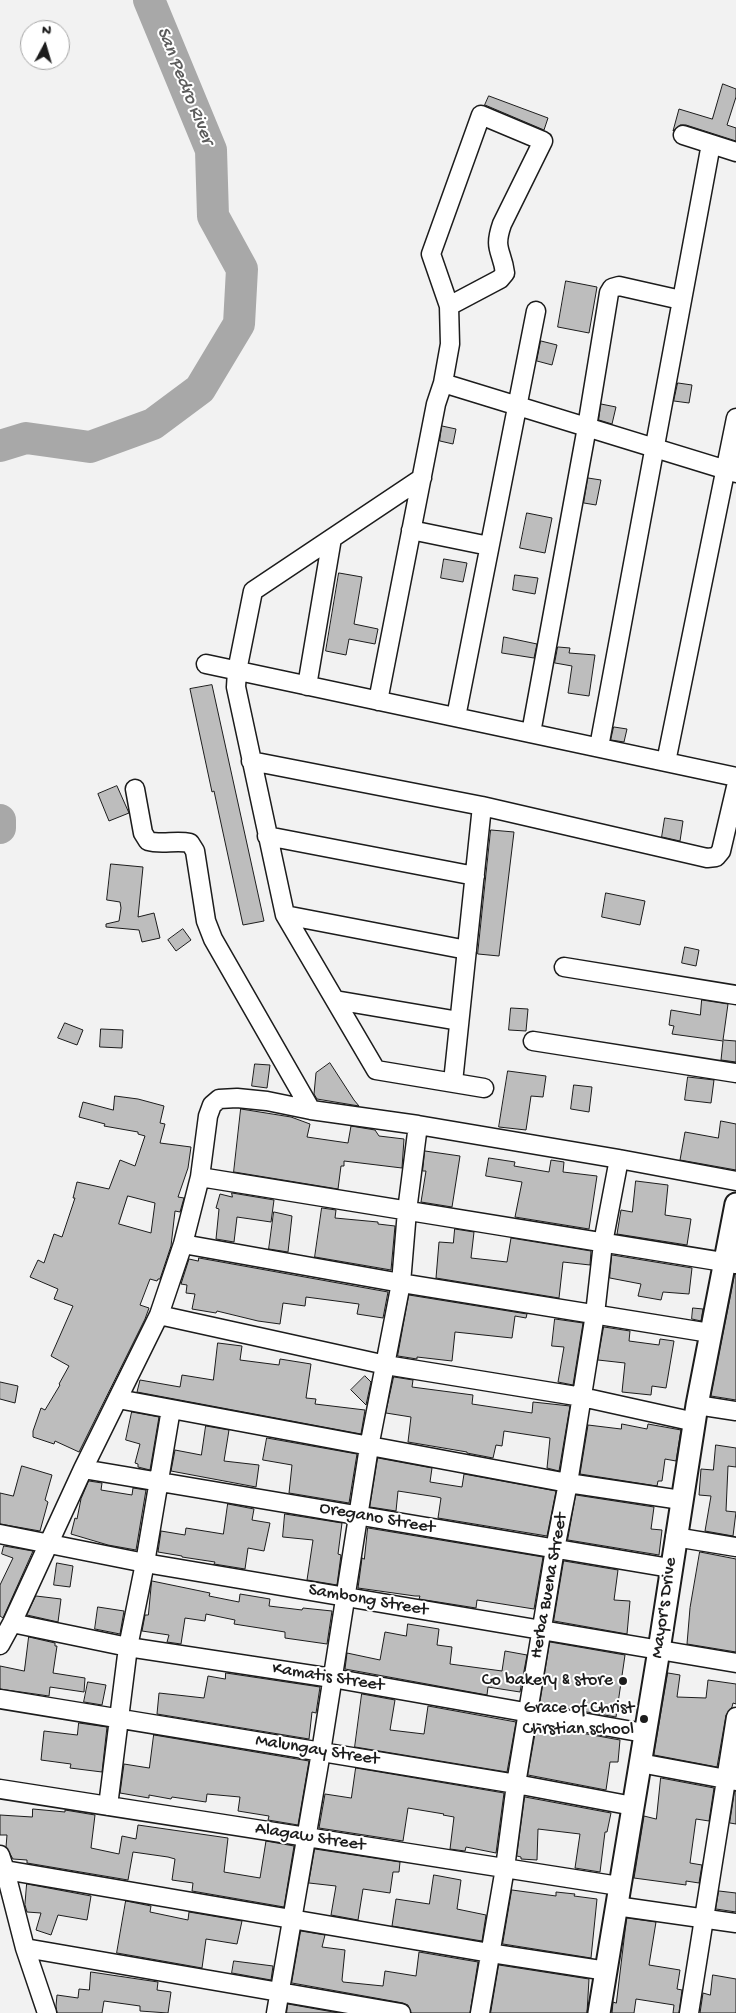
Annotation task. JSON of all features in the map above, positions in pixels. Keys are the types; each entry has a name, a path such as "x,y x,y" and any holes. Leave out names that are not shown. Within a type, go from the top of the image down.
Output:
{"street":[{"path":"378,701 436,404 443,383 450,344 449,306 431,254 481,115 543,141 502,224 498,236 498,249 505,272 500,279 449,306"},
{"path":"683,135 736,152"},
{"path":"599,748 711,144"},
{"path":"531,733 587,427 608,293 612,288 618,286 682,300"},
{"path":"456,717 536,311"},
{"path":"443,383 731,471"},
{"path":"666,762 731,471 736,418"},
{"path":"422,478 253,591 237,671 236,687 285,915 376,1070 484,1088"},
{"path":"412,530 489,546"},
{"path":"307,686 332,538"},
{"path":"206,664 736,777"},
{"path":"251,761 482,806 707,858 716,857 722,851 736,787"},
{"path":"135,789 143,833 148,841 180,841 190,843 195,851 206,921 213,939 311,1110"},
{"path":"453,1082 482,806"},
{"path":"267,836 475,876"},
{"path":"285,915 467,950"},
{"path":"564,967 736,995"},
{"path":"335,1000 459,1021"},
{"path":"533,1041 736,1073"},
{"path":"0,1645 83,1469 159,1315 183,1244 200,1176 208,1116 212,1105 219,1099 237,1098 267,1101 311,1110 619,1159 736,1181"},
{"path":"276,2013 321,1752 368,1447 401,1283 407,1211 418,1126"},
{"name":"Herba Buena Street","path":"480,2013 505,1868 516,1784 541,1630 582,1397 604,1243 619,1159"},
{"path":"200,1176 730,1263"},
{"name":"Mayor's Drive","path":"599,2013 659,1650 681,1500 710,1333 730,1263 736,1204"},
{"path":"183,1244 401,1283 710,1333"},
{"path":"159,1315 386,1365 696,1414 736,1410"},
{"path":"118,1399 568,1483 681,1500"},
{"path":"108,1806 128,1647 145,1563 171,1409"},
{"name":"Oregano Street","path":"83,1469 670,1568"},
{"name":"Sambong Street","path":"0,1534 145,1563 736,1663"},
{"path":"675,1537 736,1547"},
{"name":"Kamatis Street","path":"12,1623 128,1647 332,1678 644,1733"},
{"name":"Malungay Street","path":"0,1699 516,1784 633,1806"},
{"path":"690,2013 704,1918 731,1779 736,1717"},
{"path":"640,1763 731,1779"},
{"name":"Alagaw Street","path":"0,1788 505,1868 704,1918 736,1923"},
{"path":"47,2013 25,1948 3,1862 293,1919 607,1971"},
{"path":"25,1948 401,2013"}],"building":[{"path":"723,84 736,89 736,97 727,125 736,128 736,141 686,125 680,125 673,131 679,109 712,119"},
{"path":"489,96 548,118 544,130 485,105"},
{"path":"566,281 597,287 589,333 558,327"},
{"path":"541,341 557,345 552,365 537,361"},
{"path":"678,383 692,385 689,403 674,401"},
{"path":"601,404 616,407 612,424 599,420"},
{"path":"442,426 456,429 453,444 440,441"},
{"path":"588,478 601,480 596,505 584,503"},
{"path":"527,513 552,518 545,553 520,548"},
{"path":"444,559 467,563 463,582 441,578"},
{"path":"339,573 362,577 354,624 378,629 375,644 349,639 346,655 326,651"},
{"path":"515,575 538,578 535,594 513,590"},
{"path":"504,637 537,644 534,658 502,653"},
{"path":"558,647 570,648 569,653 595,655 589,696 568,693 572,666 555,663"},
{"path":"212,685 264,921 243,925 190,689"},
{"path":"614,727 627,729 624,742 611,740"},
{"path":"117,786 129,813 109,821 98,794"},
{"path":"665,818 683,821 680,841 662,837"},
{"path":"491,830 514,832 499,956 478,954"},
{"path":"111,864 143,867 138,917 154,913 160,938 142,942 139,930 106,927 106,924 119,921 121,908 120,902 107,900"},
{"path":"606,893 645,901 640,925 602,917"},
{"path":"183,929 191,940 176,951 168,940"},
{"path":"685,947 699,950 696,966 682,963"},
{"path":"702,1000 728,1004 723,1040 736,1041 736,1062 721,1060 723,1041 672,1034 674,1026 669,1025 671,1010 700,1015"},
{"path":"511,1008 528,1009 526,1031 509,1030"},
{"path":"65,1023 83,1030 77,1045 58,1038"},
{"path":"101,1029 123,1030 122,1048 100,1047"},
{"path":"330,1063 359,1106 317,1099 314,1094 316,1073"},
{"path":"255,1064 270,1065 267,1088 252,1086"},
{"path":"508,1071 546,1076 543,1097 531,1096 526,1130 499,1127"},
{"path":"688,1077 714,1080 711,1103 685,1100"},
{"path":"574,1085 592,1087 589,1112 571,1109"},
{"path":"115,1096 138,1099 164,1106 160,1123 165,1124 160,1143 191,1147 188,1168 178,1197 184,1198 180,1212 175,1211 171,1246 160,1279 157,1281 150,1279 140,1305 149,1308 145,1319 79,1452 55,1441 54,1444 33,1437 33,1431 41,1408 45,1410 69,1366 51,1356 73,1306 54,1299 58,1289 30,1277 38,1260 44,1263 54,1234 62,1237 75,1198 73,1198 77,1182 109,1189 120,1160 135,1166 145,1136 138,1134 138,1132 104,1126 105,1124 79,1117 83,1102 113,1110","holes":["128,1196 155,1203 151,1233 119,1224"]},
{"path":"241,1109 291,1117 310,1124 307,1137 348,1143 351,1126 375,1130 379,1136 404,1139 402,1168 344,1161 344,1166 341,1166 338,1189 234,1172"},
{"path":"721,1121 736,1124 736,1170 680,1160 685,1132 718,1138"},
{"path":"425,1151 460,1156 452,1207 421,1202 426,1171 423,1171"},
{"path":"489,1158 515,1162 514,1166 549,1172 551,1160 564,1162 563,1172 597,1176 589,1229 515,1217 522,1182 486,1176"},
{"path":"636,1181 668,1185 665,1215 691,1219 687,1245 617,1234 621,1210 632,1212"},
{"path":"232,1193 274,1200 271,1222 237,1217 234,1242 216,1239 219,1209 216,1208 220,1194 232,1197"},
{"path":"322,1208 336,1210 335,1218 378,1222 378,1224 395,1226 391,1270 315,1257"},
{"path":"274,1212 292,1216 288,1252 269,1249"},
{"path":"455,1229 474,1232 471,1258 507,1262 511,1238 591,1251 590,1265 563,1262 559,1298 436,1278 439,1242 453,1243"},
{"path":"612,1255 692,1268 689,1294 663,1292 661,1300 638,1296 641,1284 610,1278"},
{"path":"199,1258 388,1292 383,1318 357,1314 359,1304 306,1297 305,1306 283,1303 280,1324 258,1321 217,1311 216,1313 192,1309 195,1294 186,1293 187,1285 181,1284 189,1259 198,1261"},
{"path":"736,1274 736,1400 711,1396"},
{"path":"409,1295 527,1314 526,1318 515,1316 512,1338 455,1332 452,1361 398,1356"},
{"path":"693,1308 703,1309 701,1321 692,1319"},
{"path":"555,1319 583,1323 573,1385 558,1382 564,1347 552,1346"},
{"path":"604,1327 630,1331 629,1341 659,1345 660,1339 674,1341 666,1388 652,1386 651,1395 622,1392 625,1363 598,1360"},
{"path":"218,1343 242,1346 240,1360 279,1365 280,1359 311,1364 306,1398 316,1399 315,1404 365,1410 361,1434 137,1392 140,1380 180,1387 182,1375 213,1380"},
{"path":"365,1376 371,1382 366,1405 351,1390"},
{"path":"394,1377 413,1380 412,1387 473,1395 472,1404 532,1413 533,1402 570,1406 559,1471 547,1468 550,1438 504,1431 502,1446 496,1445 493,1458 408,1442 411,1417 386,1413"},
{"path":"0,1382 18,1386 15,1403 0,1399"},
{"path":"132,1412 159,1417 150,1470 138,1467 138,1464 135,1463 140,1444 126,1440"},
{"path":"622,1424 647,1429 648,1424 681,1430 676,1461 665,1459 662,1481 658,1481 657,1486 580,1474 588,1425 621,1429"},
{"path":"206,1426 229,1430 224,1461 259,1465 256,1487 171,1471 175,1450 201,1455"},
{"path":"267,1438 357,1454 349,1503 289,1493 292,1465 263,1460"},
{"path":"716,1445 736,1448 736,1467 728,1466 726,1511 736,1512 733,1536 705,1531 711,1496 699,1495 701,1469 713,1470"},
{"path":"378,1458 432,1468 430,1482 462,1487 464,1474 556,1491 547,1536 438,1518 441,1498 437,1497 398,1491 396,1511 370,1507"},
{"path":"22,1466 52,1475 45,1500 48,1502 40,1531 0,1524 0,1493 13,1496"},
{"path":"89,1481 102,1483 101,1490 132,1495 133,1488 146,1490 136,1550 108,1545 71,1534 75,1518 77,1519 81,1499"},
{"path":"576,1495 654,1507 651,1529 662,1530 659,1555 568,1540"},
{"path":"228,1504 254,1509 252,1520 270,1523 264,1551 248,1548 245,1569 158,1552 161,1531 185,1535 186,1528 223,1534"},
{"path":"285,1514 342,1523 338,1554 341,1555 337,1585 307,1580 313,1540 283,1537"},
{"path":"368,1528 543,1557 534,1609 477,1600 476,1608 419,1599 420,1596 358,1588"},
{"path":"4,1546 33,1551 3,1618 0,1616 0,1585 13,1558 2,1554"},
{"path":"700,1552 736,1559 736,1652 687,1644 690,1608"},
{"path":"564,1561 618,1570 614,1600 630,1601 627,1634 554,1621"},
{"path":"57,1563 73,1566 70,1587 54,1585"},
{"path":"152,1581 210,1593 209,1596 239,1602 240,1594 270,1599 269,1606 332,1611 327,1644 285,1638 285,1632 234,1624 235,1620 206,1614 205,1621 185,1618 181,1644 167,1642 169,1635 142,1631 145,1615 148,1615"},
{"path":"36,1596 61,1599 58,1622 27,1615"},
{"path":"98,1607 124,1611 120,1634 95,1629"},
{"path":"408,1624 439,1629 437,1645 452,1647 450,1664 502,1671 505,1651 527,1655 520,1692 488,1687 487,1695 345,1669 347,1653 380,1660 385,1632 406,1636"},
{"path":"29,1637 55,1643 55,1646 57,1646 53,1673 85,1678 84,1692 50,1687 49,1696 0,1689 0,1666 24,1671"},
{"path":"550,1642 625,1655 616,1717 540,1704"},
{"path":"226,1673 320,1687 316,1713 312,1712 309,1739 157,1714 159,1693 204,1698 208,1676 225,1679"},
{"path":"668,1673 680,1675 677,1697 706,1698 708,1680 736,1684 736,1704 733,1703 726,1715 717,1767 654,1755"},
{"path":"88,1682 106,1685 102,1705 84,1702"},
{"path":"362,1694 395,1700 390,1730 424,1734 428,1706 516,1722 507,1772 355,1747"},
{"path":"79,1723 107,1727 102,1772 70,1768 71,1764 41,1760 44,1731 77,1735"},
{"path":"537,1725 620,1740 618,1762 610,1762 606,1790 528,1775"},
{"path":"154,1735 309,1761 298,1825 268,1820 269,1816 238,1811 240,1797 207,1794 206,1802 149,1795 149,1798 120,1793 124,1764 149,1768"},
{"path":"356,1768 504,1793 496,1853 466,1847 465,1851 450,1849 454,1817 408,1808 403,1841 319,1828 325,1794 351,1798"},
{"path":"661,1778 714,1788 709,1821 696,1819 690,1863 702,1865 699,1883 686,1881 686,1885 634,1878 644,1816 656,1819"},
{"path":"736,1791 736,1824 730,1823"},
{"path":"525,1797 611,1813 607,1832 605,1832 600,1872 575,1868 580,1834 538,1829 537,1860 521,1859 521,1857 517,1856"},
{"path":"33,1809 65,1812 65,1810 95,1815 91,1848 119,1854 122,1836 136,1839 138,1825 228,1838 224,1872 260,1878 266,1841 294,1846 284,1907 192,1891 193,1883 172,1880 175,1859 168,1857 133,1852 128,1880 27,1863 27,1860 13,1859 6,1847 7,1835 0,1835 0,1815 32,1817"},
{"path":"315,1849 400,1862 399,1872 393,1872 390,1893 363,1889 358,1920 331,1915 336,1886 309,1883"},
{"path":"434,1875 461,1880 457,1909 486,1915 482,1941 392,1926 396,1899 429,1904"},
{"path":"27,1884 91,1896 87,1920 58,1915 51,1935 36,1930 41,1913 27,1912 25,1905"},
{"path":"512,1890 556,1896 556,1892 575,1894 574,1896 597,1899 591,1958 503,1944"},
{"path":"719,1891 736,1893 736,1912 716,1909"},
{"path":"126,1901 151,1906 150,1912 188,1920 189,1912 242,1921 237,1944 206,1939 202,1968 117,1953"},
{"path":"627,1918 656,1922 649,1965 680,1970 677,1989 682,1990 679,2013 673,2013 674,2005 636,1999 634,2013 612,2013 613,2002 616,2003"},
{"path":"301,1931 325,1935 322,1947 345,1950 343,1982 383,1986 385,1971 416,1976 419,1952 478,1962 470,2013 411,2013 408,2005 403,2003 292,1983"},
{"path":"234,1961 273,1966 271,1980 232,1973"},
{"path":"499,1965 589,1979 587,2013 491,2013"},
{"path":"91,1972 158,1982 157,1990 171,1992 168,2013 140,2011 140,2006 104,2001 102,2013 57,2013 57,1995 78,1998 79,1989 89,1990"},
{"path":"713,1975 736,1979 736,2013 700,2013 703,1993 710,1995"},
{"path":"288,2004 339,2013 287,2013"}],"waterway":[{"name":"San Pedro River","path":"0,446 26,438 90,447 153,424 200,389 239,324 242,269 213,216 211,150 149,0"},
{"name":"San Pedro River","path":"0,820 0,828"}],"place":[{"name":"Co bakery & store","path":"623,1681"},
{"name":"Grace of Christ Chrstian school","path":"644,1719"}]}
